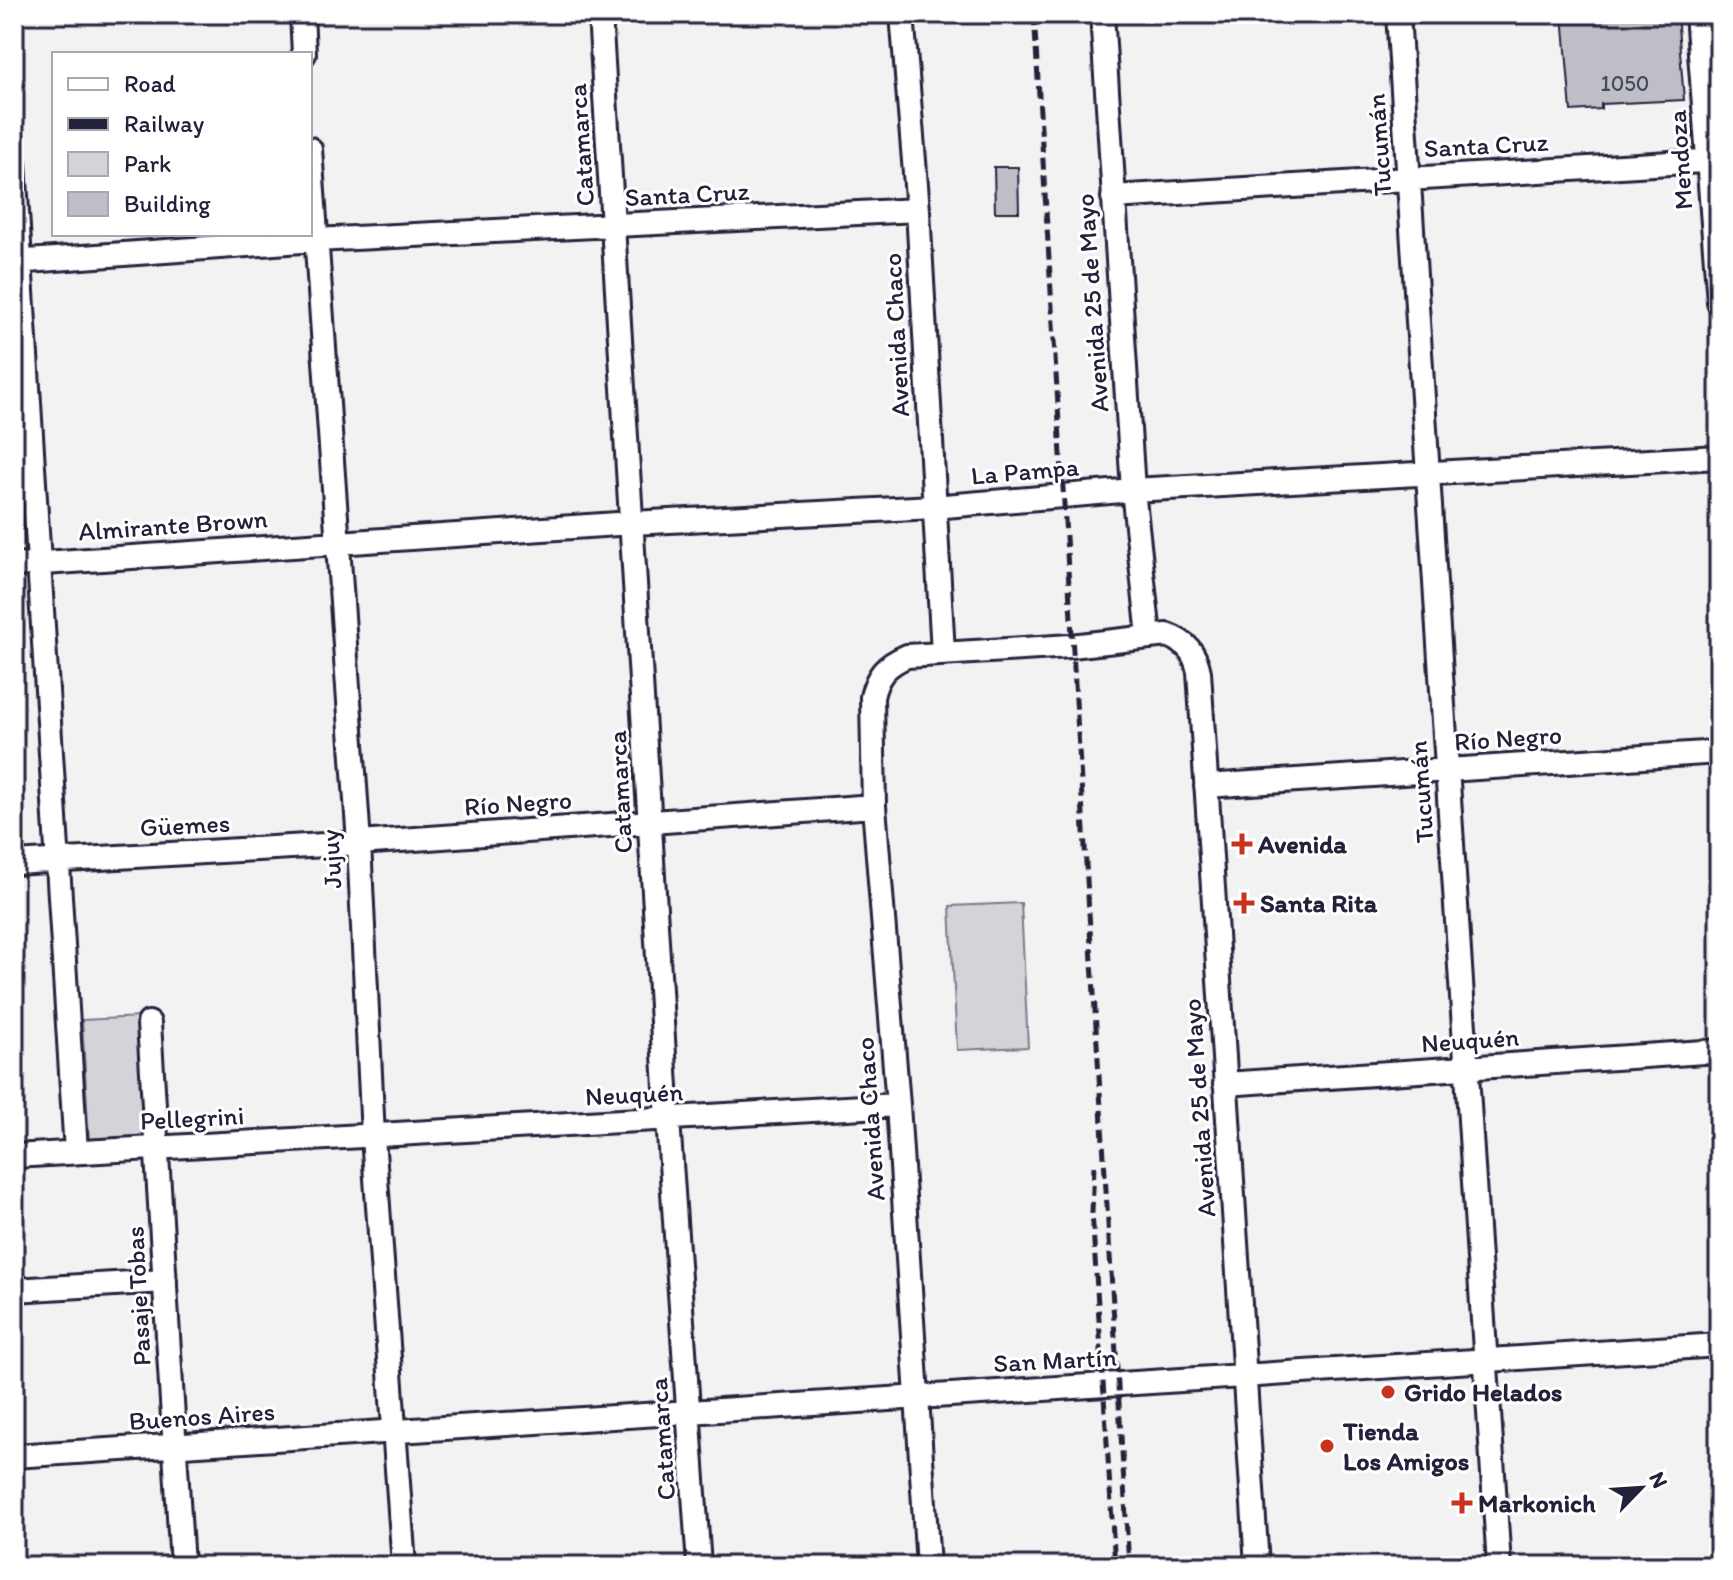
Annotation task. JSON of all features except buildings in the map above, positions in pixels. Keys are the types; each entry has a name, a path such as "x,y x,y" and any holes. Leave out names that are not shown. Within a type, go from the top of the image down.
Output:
{"street":[{"path":"302,14 304,52"},
{"name":"Catamarca","path":"600,14 668,1120 699,1566"},
{"name":"Avenida Chaco","path":"902,14 918,210 943,653 907,656 894,662 875,683 872,697 874,806 898,1105 928,1566"},
{"name":"Avenida 25 de Mayo","path":"1102,14 1133,490 1149,636 1167,635 1179,639 1197,659 1199,672 1257,1566"},
{"name":"Tucumán","path":"1398,14 1499,1566"},
{"name":"Mendoza","path":"1697,14 1713,160 1719,302"},
{"name":"Santa Cruz","path":"1113,197 1713,160"},
{"path":"14,164 17,262 40,563 76,1152"},
{"name":"Jujuy","path":"312,185 359,843 373,1137 404,1566"},
{"name":"Santa Cruz","path":"17,262 315,240 918,210"},
{"name":"La Pampa","path":"336,542 933,507 1133,490 1719,457"},
{"name":"Almirante Brown","path":"14,565 336,542"},
{"path":"943,653 1071,646 1149,636"},
{"name":"Río Negro","path":"1206,786 1719,752"},
{"name":"Río Negro","path":"359,843 874,806"},
{"name":"Güemes","path":"14,863 359,843"},
{"name":"Pasaje Tobas","path":"149,1023 182,1566"},
{"name":"Neuquén","path":"1225,1084 1719,1051"},
{"name":"Neuquén","path":"373,1137 898,1105"},
{"name":"Pellegrini","path":"14,1156 373,1137"},
{"path":"14,1290 165,1281"},
{"name":"San Martín","path":"394,1432 1719,1345"},
{"name":"Buenos Aires","path":"14,1456 394,1432"}],"green space":[{"path":"1021,903 1028,1047 957,1050 950,906"},
{"path":"140,1017 147,1136 89,1139 82,1020"}],"railway":[{"path":"1034,14 1129,1566"},
{"path":"1094,1166 1092,1212 1115,1566"}],"place":[{"name":"Avenida","path":"1242,844"},
{"name":"Santa Rita","path":"1244,903"},
{"name":"Grido Helados","path":"1388,1392"},
{"name":"Tienda Los Amigos","path":"1327,1446"},
{"name":"Markonich","path":"1462,1503"}]}
